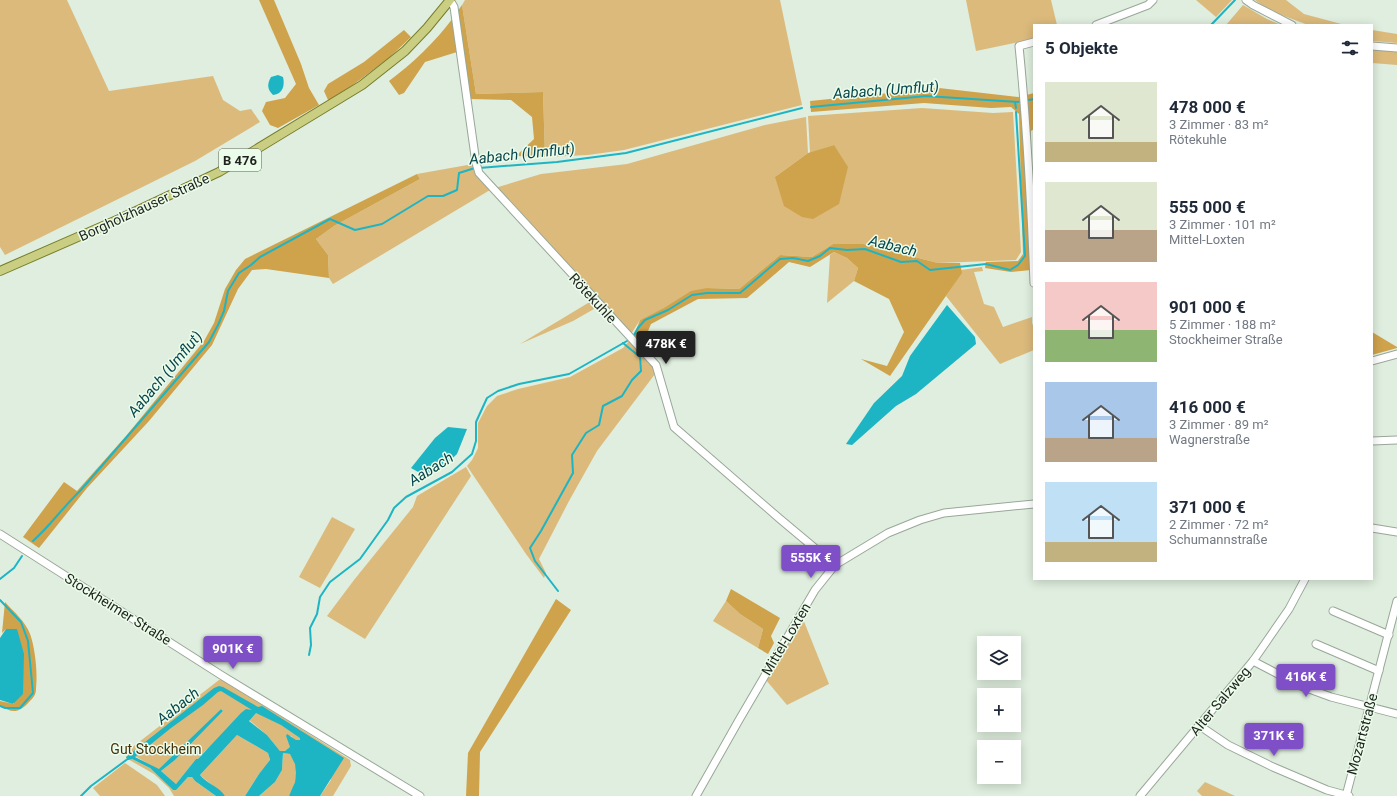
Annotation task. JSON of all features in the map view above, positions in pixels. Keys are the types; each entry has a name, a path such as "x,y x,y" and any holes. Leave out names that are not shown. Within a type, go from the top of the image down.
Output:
{"main road":[{"name":"Borgholzhauser Straße","path":"0,271 119,219 219,172 275,139 362,85 405,51 427,28 450,0"}],"street":[{"name":"Rötekuhle","path":"450,0 454,7 476,163 479,173 656,366 674,427 835,565"},
{"path":"1099,24 1148,5 1152,0"},
{"path":"1246,0 1290,24"},
{"path":"1033,42 1019,46 1025,106 1033,255"},
{"path":"1373,46 1397,48"},
{"path":"1373,361 1397,354"},
{"path":"1373,441 1397,440"},
{"name":"Mittel-Loxten","path":"696,796 738,720 815,590 835,565 888,533 920,520 944,513 1033,504"},
{"path":"1373,528 1397,532"},
{"name":"Stockheimer Straße","path":"0,534 222,675 420,796"},
{"name":"Alter Salzweg","path":"1140,796 1254,661 1289,609 1304,580"},
{"name":"Mozartstraße","path":"1347,796 1397,601"},
{"path":"1333,611 1389,635"},
{"path":"1316,644 1379,671"},
{"path":"1254,661 1301,686 1331,697 1397,714"},
{"path":"1200,726 1228,745 1273,767 1327,790 1347,796"}],"green space":[{"path":"0,0 67,0 109,91 213,76 223,100 240,111 251,109 260,122 195,161 5,255 0,247"},
{"path":"465,0 780,0 802,105 624,150 588,155 545,157 543,92 476,94 462,5"},
{"path":"966,0 1051,0 1057,24 1033,24 1033,39 976,51"},
{"path":"1196,0 1232,0 1216,17"},
{"path":"1255,0 1286,0 1304,14 1341,24 1305,24 1269,10"},
{"path":"1243,5 1279,24 1227,24"},
{"path":"1373,30 1397,34 1397,43 1373,41"},
{"path":"1373,49 1397,52 1397,65 1373,63"},
{"path":"922,108 993,113 1013,112 1021,252 1016,260 938,263 863,244 833,244 812,257 780,255 739,289 707,288 640,320 631,334 495,188 541,174 627,164 765,125 806,117 808,153 775,177 834,145 810,153 808,116"},
{"path":"473,164 475,173 490,190 333,284 329,278 328,255 316,239 334,226 420,179 417,174"},
{"path":"834,252 847,258 858,268 854,281 827,303 830,255"},
{"path":"982,267 983,271 974,272 984,304 994,307 1003,327 1032,317 1033,350 1000,364 946,296 961,273 961,270"},
{"path":"593,300 596,306 594,309 573,321 520,344"},
{"path":"629,341 652,365 655,374 597,451 569,501 539,559 546,573 544,578 526,554 467,466 478,448 478,423 487,406 497,396 518,389 570,377 623,348"},
{"path":"466,467 471,476 365,639 327,616 413,507 417,496"},
{"path":"332,517 355,529 320,588 299,577"},
{"path":"726,601 740,614 763,629 758,648 713,621"},
{"path":"803,619 829,684 787,705 766,680"},
{"name":"Gut Stockheim","path":"219,680 224,680 350,760 351,766 333,796 320,796 331,780 300,738 300,740 296,741 291,736 286,736 291,747 285,751 280,751 267,735 249,720 255,713 205,751 198,759 196,759 176,784 161,771 175,760 223,711 221,709 159,770 135,756 132,759 150,768 173,790 176,789 188,777 192,777 195,781 216,796 174,796 169,788 154,774 126,758 130,749"},
{"name":"Gut Stockheim","path":"237,735 268,753 270,761 259,774 245,796 225,796 200,775"},
{"path":"283,753 290,754 296,767 295,780 291,793 289,796 259,796 275,782 282,770"},
{"path":"125,763 157,785 165,796 100,796 93,788"},
{"path":"1205,782 1235,796 1202,796 1197,791"}],"shaded area":[{"path":"259,0 274,0 301,64 309,88 319,105 278,128 270,125 262,111 266,102 285,98 296,84"},
{"path":"462,5 476,94 543,92 545,157 516,156 534,139 532,117 511,100 470,99 457,12"},
{"path":"453,18 457,52 425,62 404,93 399,95 389,81 423,52"},
{"path":"404,30 411,37 389,58 334,99 328,100 324,91 328,84 364,62"},
{"path":"939,88 1019,97 1033,93 1033,130 1031,131 1031,270 1011,272 985,268 986,262 1018,261 1023,254 1019,114 1011,107 991,108 924,103 811,112 810,101"},
{"path":"834,145 848,167 839,204 813,219 802,217 784,206 775,177 808,153"},
{"path":"417,174 420,179 334,226 316,239 328,255 329,278 266,269 252,270 238,289 212,345 149,421 87,488 39,548 23,537 64,482 77,491 126,436 204,341 214,323 225,289 236,270 245,259"},
{"path":"833,244 863,244 938,263 960,263 962,273 890,376 861,359 887,366 904,332 889,299 854,281 858,268 847,258 834,252 810,267 789,262 747,298 698,299 651,324 643,343 634,335 640,320 664,308 691,291 707,288 739,289 780,255 812,257"},
{"path":"1373,333 1397,347 1373,355"},
{"path":"731,589 780,618 771,636 774,643 768,654 758,648 763,629 740,614 726,601"},
{"path":"556,599 571,610 480,752 479,796 466,796 468,753"},
{"path":"5,602 28,629 32,639 36,661 37,683 35,695 25,706 15,711 8,710 0,705 0,701 14,704 6,629 2,633"}],"water":[{"path":"278,75 283,77 284,83 281,91 273,95 268,86 269,82 271,77"},
{"path":"947,305 975,337 976,344 916,394 896,406 852,445 846,444 874,403 902,376 910,356"},
{"path":"448,427 467,429 457,454 443,467 427,477 411,468 435,438"},
{"path":"6,629 17,629 24,654 23,694 13,704 0,700 0,638"},
{"path":"219,686 223,687 258,707 262,706 344,758 320,796 289,796 295,782 295,764 290,754 283,753 282,770 275,782 259,796 245,796 270,760 268,753 237,735 200,775 220,790 225,796 216,796 195,781 192,777 188,777 176,790 173,790 150,768 132,759 128,760 126,757 214,688","holes":["221,691 252,710 246,709 241,713 198,759 196,759 176,784 161,771 175,760 223,711 221,709 159,769 135,757","256,713 281,725 300,738 300,740 296,740 287,734 286,736 290,747 285,751 280,751 267,735 249,721"]}],"waterway":[{"name":"Aabach (Umflut)","path":"1212,24 1235,0"},
{"name":"Aabach (Umflut)","path":"811,107 926,96 1018,102 1033,99"},
{"name":"Aabach","path":"1015,102 1016,108"},
{"name":"Aabach (Umflut)","path":"479,168 557,162 626,153 802,108"},
{"name":"Aabach","path":"634,335 645,320 668,310 692,295 707,293 740,293 780,259 793,258 808,261 820,256 830,248 847,250 865,249 901,262 917,261 930,270 986,264 1010,270 1018,265 1025,256 1016,112"},
{"name":"Aabach (Umflut)","path":"33,541 80,491 209,342 224,311 228,291 239,273 260,257 330,219 355,230 382,224 428,196 443,196 457,190 459,173 475,168"},
{"name":"Aabach","path":"309,655 311,645 310,628 317,614 320,597 330,582 360,559 388,520 394,508 406,497 452,472 472,454 476,441 476,422 487,398 498,391 519,384 569,374 627,341"},
{"path":"558,591 535,561 530,548 573,473 572,455 586,433 599,425 603,406 622,396 632,380 641,371 640,357 623,343"},
{"name":"Aabach (Umflut)","path":"0,579 14,568 22,556"},
{"name":"Aabach (Umflut)","path":"0,600 21,622 28,641 33,693 20,708 5,708 0,706"},
{"name":"Aabach","path":"81,796 91,786 129,758"}]}
